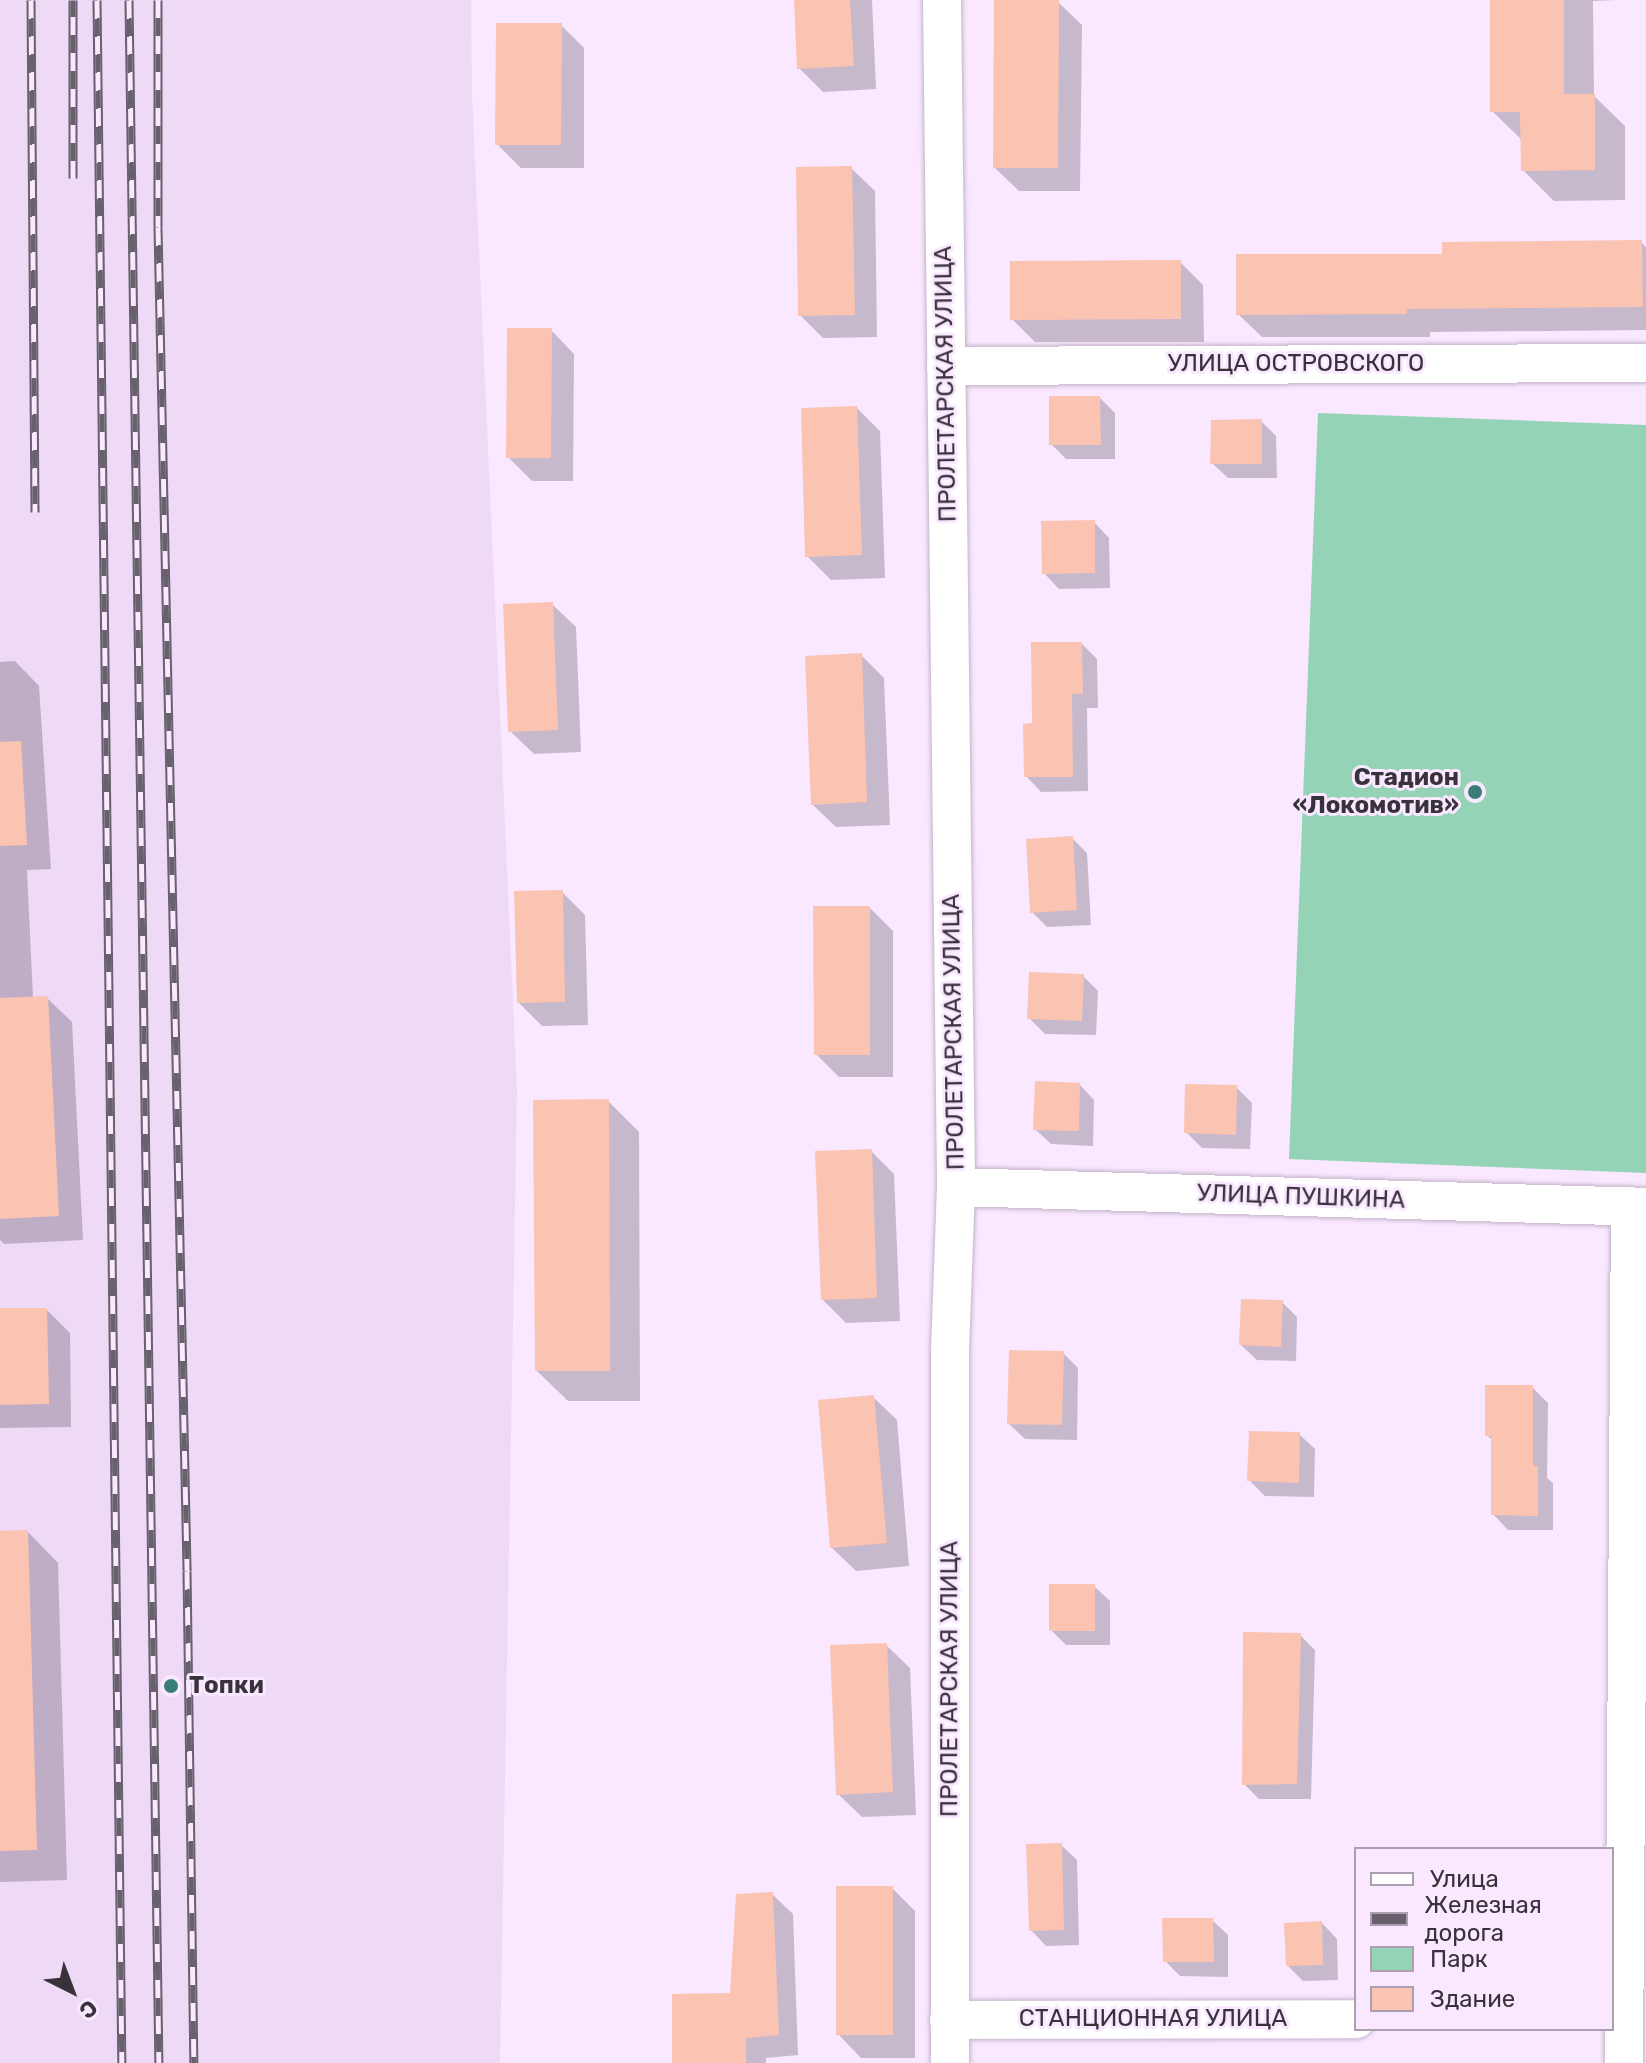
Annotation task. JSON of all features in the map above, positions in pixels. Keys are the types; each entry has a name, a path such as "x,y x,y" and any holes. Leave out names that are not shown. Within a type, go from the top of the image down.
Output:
{"street":[{"name":"ПРОЛЕТАРСКАЯ УЛИЦА","path":"942,0 956,1187 950,1351 950,2063"},
{"name":"УЛИЦА ОСТРОВСКОГО","path":"946,366 1646,363"},
{"name":"УЛИЦА ПУШКИНА","path":"956,1187 1638,1206"},
{"path":"1624,2063 1628,2018 1638,1206"},
{"name":"СТАНЦИОННАЯ УЛИЦА","path":"949,2020 1354,2019"}],"shaded area":[{"path":"0,0 471,0 472,94 517,1091 500,2063 0,2063"}],"green space":[{"name":"Стадион «Локомотив»","path":"1318,413 1646,425 1646,1173 1289,1159"}],"building":[{"path":"794,0 850,0 854,66 797,69"},
{"path":"994,0 1059,0 1058,168 993,168"},
{"path":"1490,0 1564,0 1564,94 1595,94 1595,170 1521,171 1520,112 1490,112"},
{"path":"496,23 562,23 561,145 495,145"},
{"path":"852,166 855,315 798,316 796,167"},
{"path":"1642,240 1643,307 1407,309 1407,314 1236,315 1236,254 1442,254 1442,242"},
{"path":"1181,260 1181,319 1010,320 1010,261"},
{"path":"507,328 552,328 551,458 506,458"},
{"path":"1049,396 1100,396 1101,445 1049,445"},
{"path":"857,406 862,555 805,557 801,408"},
{"path":"1262,419 1262,464 1210,464 1211,420"},
{"path":"1095,520 1095,573 1042,574 1041,521"},
{"path":"553,602 558,730 508,732 503,604"},
{"path":"1031,642 1082,642 1083,694 1072,694 1073,777 1024,777 1023,724 1032,723"},
{"path":"862,653 867,802 811,805 805,656"},
{"path":"21,741 27,845 0,846 0,742"},
{"path":"1073,836 1077,910 1030,913 1026,839"},
{"path":"563,890 565,1002 517,1003 514,891"},
{"path":"813,906 870,906 870,1055 814,1055"},
{"path":"1029,972 1084,974 1082,1021 1027,1019"},
{"path":"48,996 59,1216 0,1219 0,998"},
{"path":"1035,1081 1080,1083 1079,1131 1033,1130"},
{"path":"1185,1084 1237,1085 1236,1135 1184,1133"},
{"path":"609,1099 610,1371 535,1371 533,1100"},
{"path":"872,1149 877,1298 821,1300 815,1151"},
{"path":"1241,1299 1283,1300 1281,1347 1239,1345"},
{"path":"0,1308 47,1308 49,1404 0,1405"},
{"path":"1009,1350 1064,1351 1062,1425 1007,1424"},
{"path":"1485,1385 1533,1385 1533,1466 1538,1466 1538,1516 1491,1515 1491,1436 1485,1436"},
{"path":"874,1395 887,1543 830,1548 818,1400"},
{"path":"1249,1431 1300,1432 1299,1483 1247,1481"},
{"path":"28,1530 37,1850 0,1851 0,1531"},
{"path":"1049,1584 1095,1584 1095,1631 1049,1631"},
{"path":"1243,1632 1301,1633 1297,1784 1242,1785"},
{"path":"887,1643 893,1792 836,1795 830,1645"},
{"path":"1062,1843 1064,1930 1029,1931 1026,1844"},
{"path":"836,1886 893,1886 893,2035 836,2035"},
{"path":"773,1892 779,2035 746,2038 746,2063 672,2063 672,1994 730,1993 736,1894"},
{"path":"1162,1918 1213,1918 1214,1962 1163,1962"},
{"path":"1322,1921 1323,1965 1286,1966 1284,1923"}],"railway":[{"path":"31,0 35,512"},
{"path":"73,0 73,178"},
{"path":"97,0 122,2063"},
{"path":"129,0 159,2063"},
{"path":"158,0 158,227 187,1571 194,2063"}],"place":[{"name":"Стадион «Локомотив»","path":"1475,792"},
{"name":"Топки","path":"171,1686"}]}
